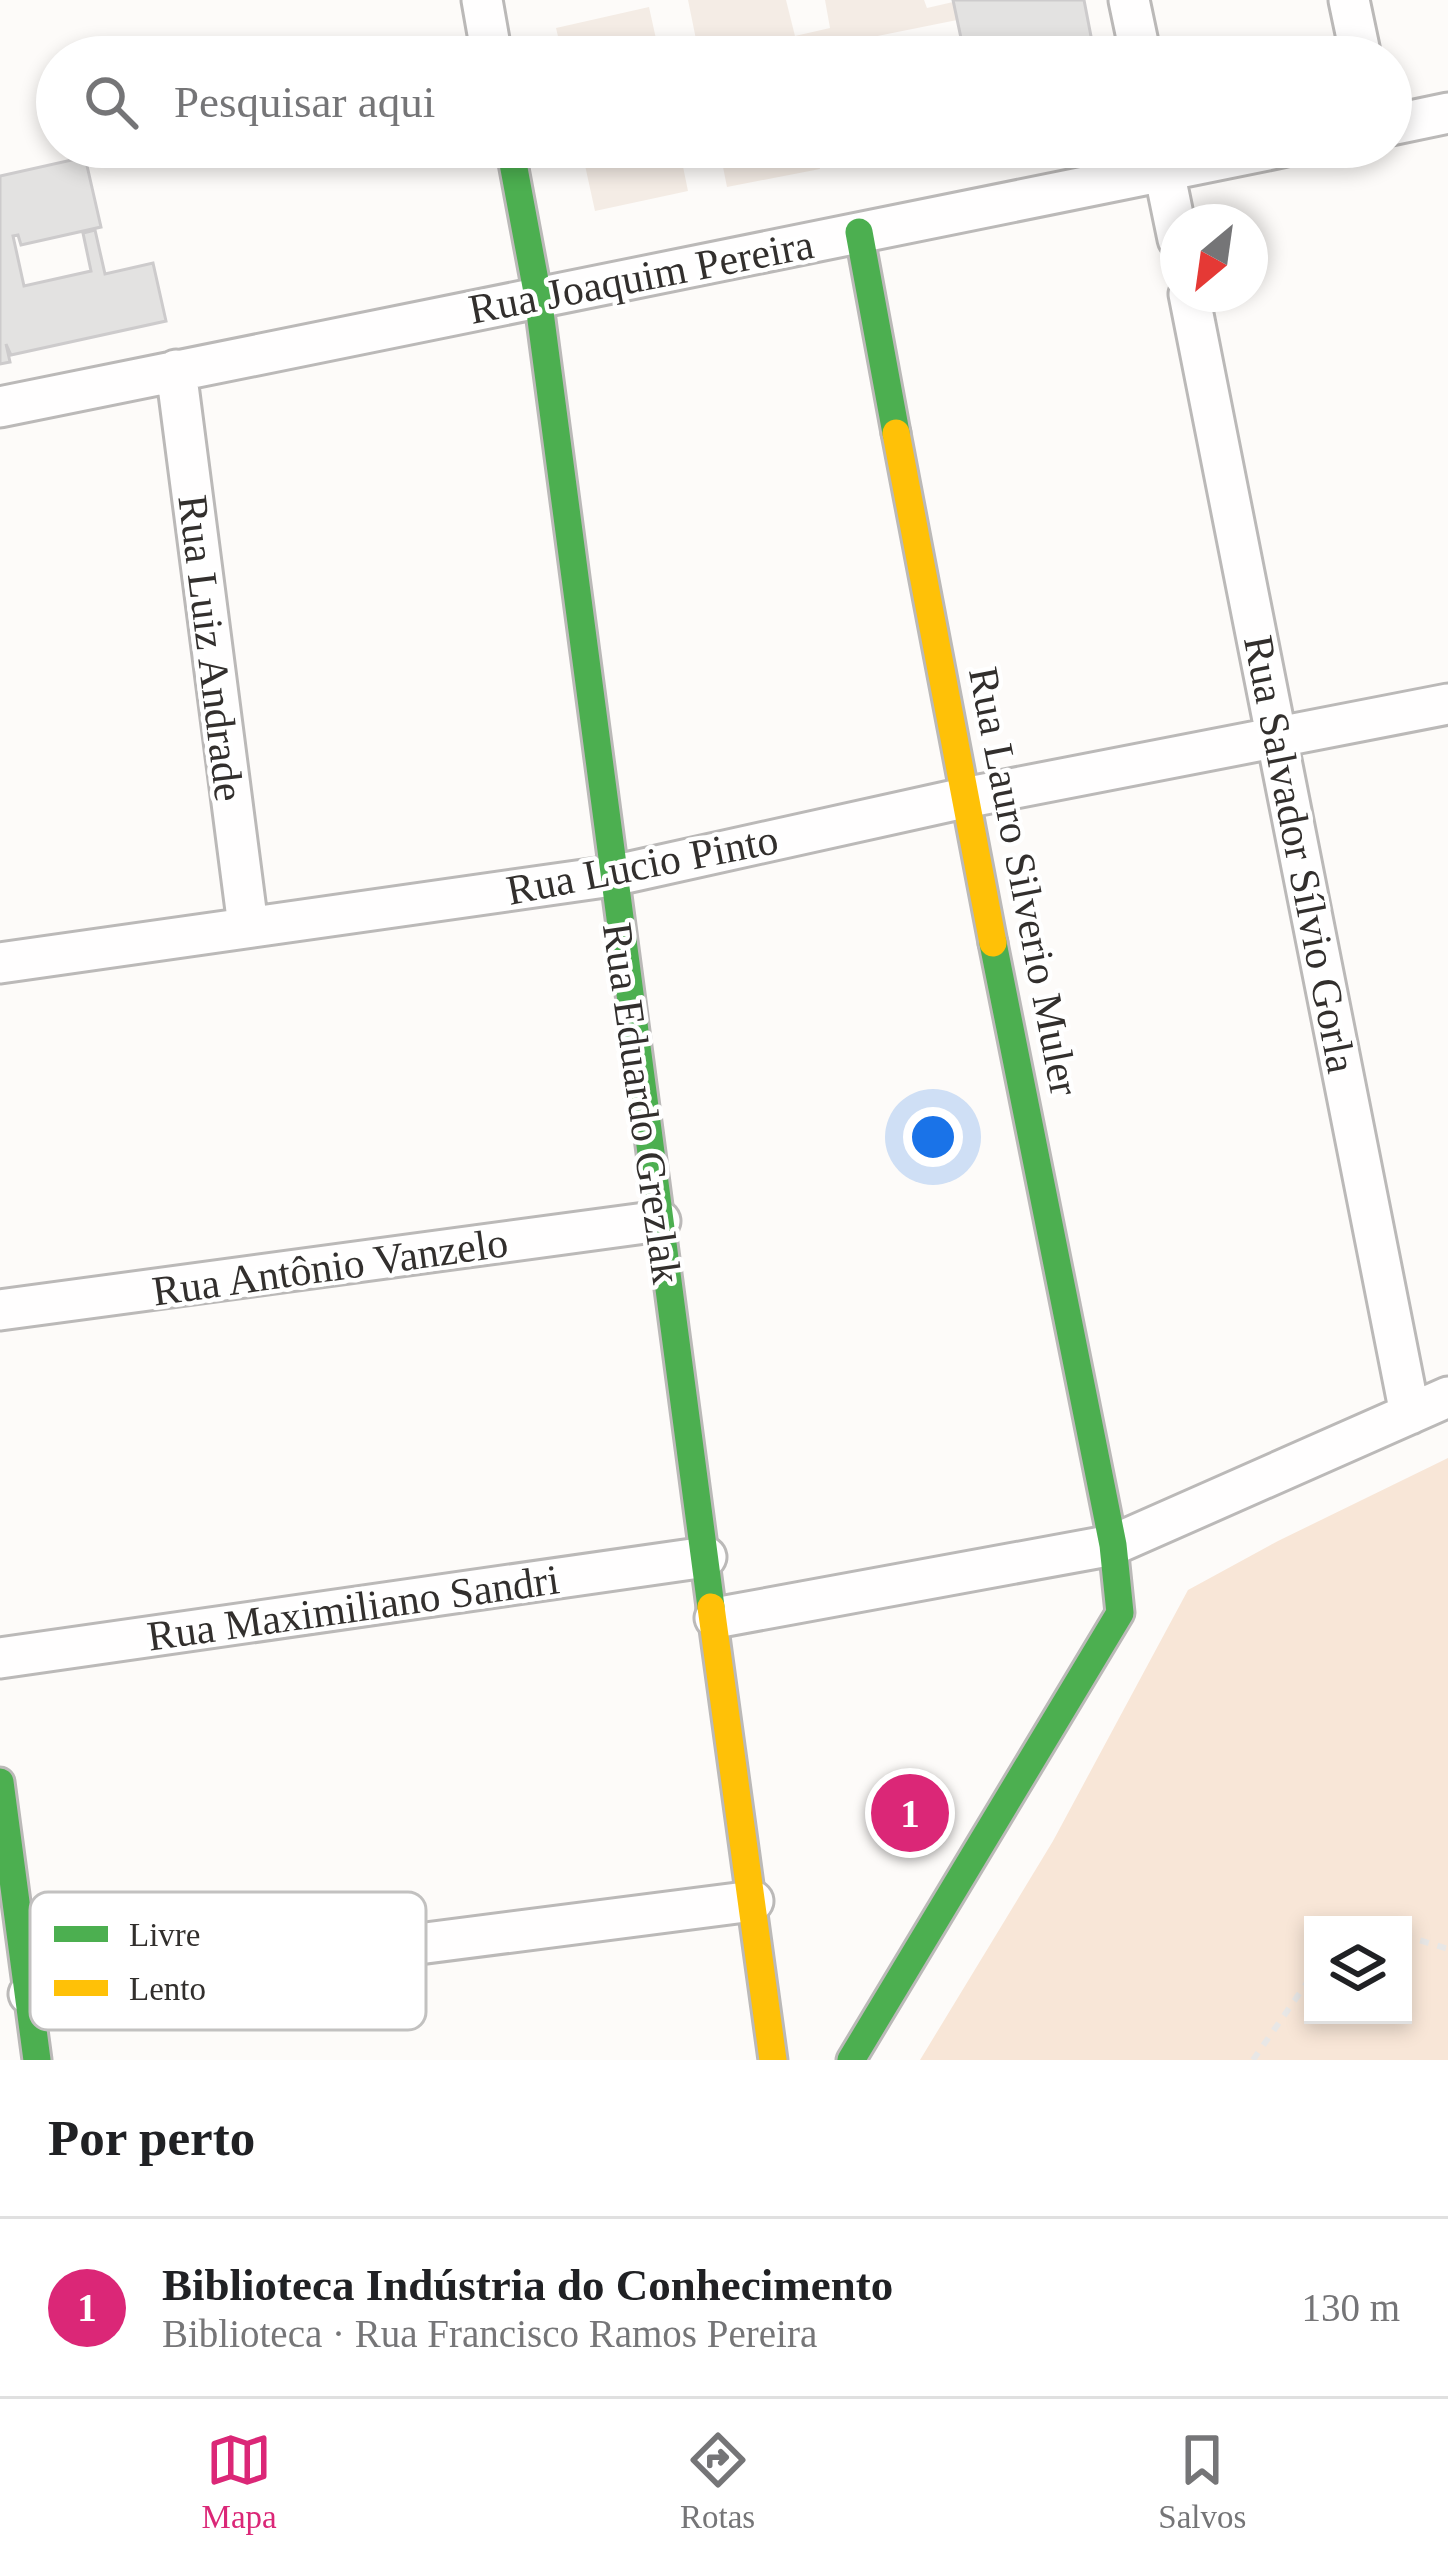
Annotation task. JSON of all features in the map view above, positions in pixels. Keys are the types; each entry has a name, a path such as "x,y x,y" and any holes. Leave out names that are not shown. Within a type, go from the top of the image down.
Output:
{"street":[{"path":"482,0 489,36"},
{"path":"1129,0 1137,36"},
{"path":"1349,0 1357,36"},
{"path":"1412,121 1448,113"},
{"name":"Rua Eduardo Grezlak","path":"514,168 538,297 773,2060"},
{"name":"Rua Joaquim Pereira","path":"0,407 860,232 1125,168"},
{"path":"1164,168 1171,204"},
{"name":"Rua Lauro Silverio Muler","path":"851,2060 1120,1612 1113,1546 964,798 860,232"},
{"name":"Rua Salvador Sílvio Gorla","path":"1193,312 1410,1414"},
{"name":"Rua Luiz Andrade","path":"176,370 248,926"},
{"name":"Rua Lucio Pinto","path":"0,963 612,876 964,798 1448,704"},
{"name":"Rua Antônio Vanzelo","path":"0,1310 660,1222"},
{"path":"715,1618 1113,1546 1448,1397"},
{"name":"Rua Maximiliano Sandri","path":"0,1658 706,1557"},
{"path":"0,1782 30,2001"},
{"path":"426,1942 753,1900"},
{"path":"34,2030 38,2060"}],"path":[{"path":"1412,1938 1448,1949"},
{"path":"1253,2060 1304,1986"}],"shaded area":[{"path":"688,0 786,0 795,36 695,36"},
{"path":"825,0 924,0 927,8 953,2 957,20 878,36 795,36 830,28"},
{"path":"649,7 655,36 558,36 556,28"},
{"path":"586,168 683,168 688,191 595,211"},
{"path":"723,168 820,168 820,169 727,187"},
{"path":"1448,1458 1448,2060 920,2060 1053,1841 1188,1590"}],"building":[{"path":"953,0 1084,0 1091,36 961,36"},
{"path":"36,168 88,168 101,227 21,245 18,235 13,236 24,286 91,271 83,233 95,230 105,274 153,263 166,321 11,355 6,344 10,362 0,364 0,176"},
{"path":"901,1774 949,1804 920,1851 871,1822"}],"traffic: fast":[{"path":"514,168 538,297 711,1607"},
{"path":"859,232 896,433"},
{"path":"851,2060 1120,1613 1113,1545 993,943"},
{"path":"0,1782 30,2007"},
{"path":"33,2030 37,2060"}],"traffic: slow":[{"path":"896,433 993,943"},
{"path":"711,1607 773,2060"}],"place":[{"name":"Biblioteca Indústria do Conhecimento","path":"910,1813"}]}
